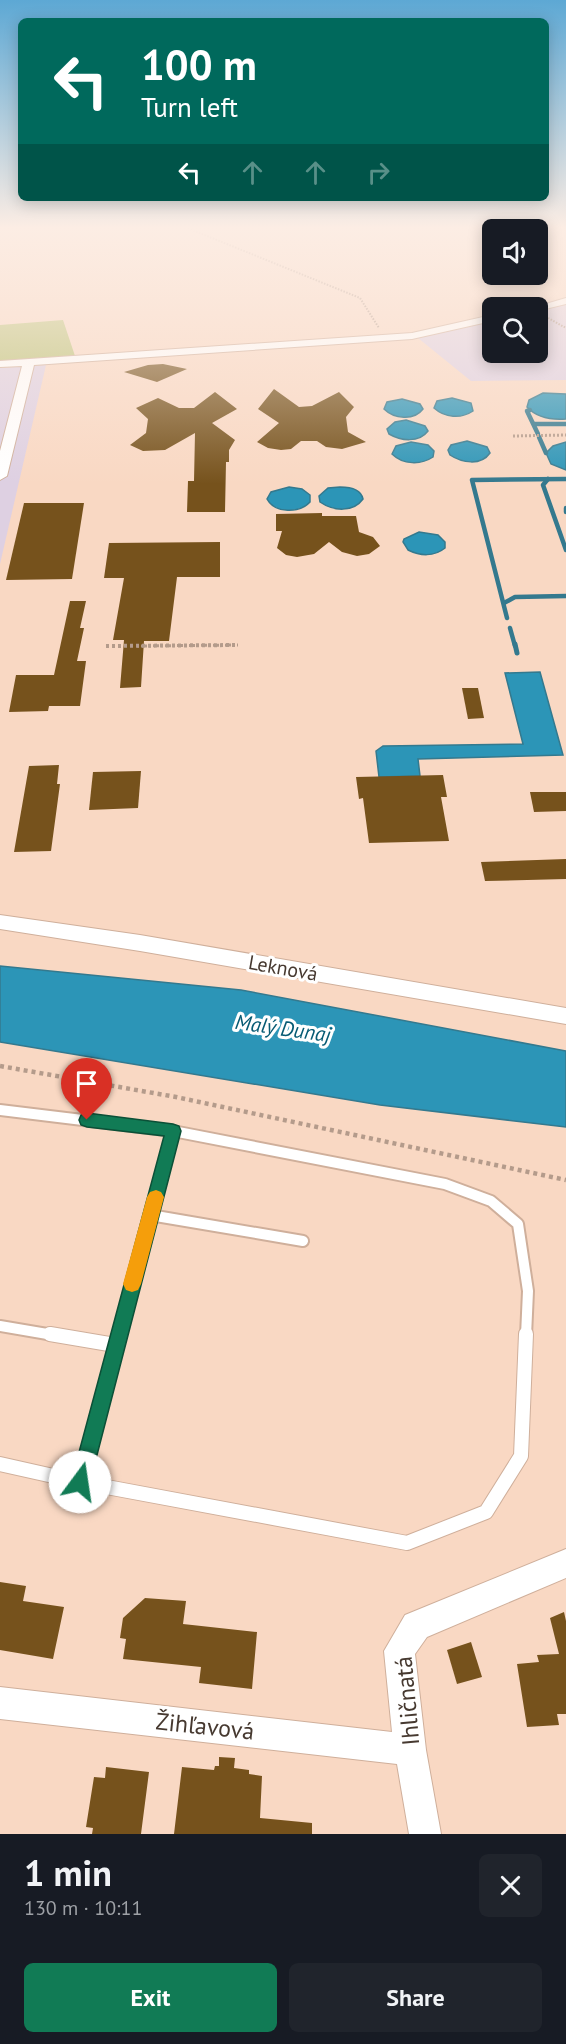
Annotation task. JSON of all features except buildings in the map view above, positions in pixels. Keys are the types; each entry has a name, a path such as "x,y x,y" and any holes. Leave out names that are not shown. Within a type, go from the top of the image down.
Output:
{"street":[{"path":"0,364 412,336 482,320"},
{"path":"0,476 29,362"},
{"name":"Leknová","path":"0,922 140,943 566,1016"},
{"name":"Ihličnatá","path":"425,1834 410,1750 399,1651 416,1626 566,1563"},
{"name":"Žihľavová","path":"0,1702 410,1750"}],"lane":[{"path":"0,1110 173,1131 445,1184 491,1201 518,1224 528,1291 521,1456 486,1512 407,1543 80,1482 0,1464"},
{"path":"80,1482 173,1131"},
{"path":"150,1215 303,1241"},
{"path":"0,1326 115,1345"}],"path":[{"path":"370,313 386,338"},
{"path":"548,318 566,328"},
{"path":"513,436 566,435"},
{"path":"106,646 238,645"},
{"path":"0,1066 176,1097 566,1180"}],"shaded area":[{"path":"548,313 566,313 566,380 471,381 418,338 482,323 482,363 548,363"},
{"path":"46,365 0,564 0,368"}],"green space":[{"path":"63,320 75,356 0,361 0,325"}],"water":[{"path":"543,393 566,394 566,419 545,418 535,414 527,407 529,400"},
{"path":"452,398 471,403 473,411 453,416 443,414 434,408 437,401"},
{"path":"402,399 420,404 423,409 409,417 398,417 384,409 387,402"},
{"path":"406,420 425,426 428,431 420,438 410,440 389,434 387,429 395,422"},
{"path":"467,441 487,447 490,453 482,460 471,462 450,455 448,450 451,445"},
{"path":"411,442 428,445 434,451 433,457 412,463 396,458 392,454 396,446"},
{"path":"566,442 566,470 551,464 546,453 553,446"},
{"path":"289,487 302,489 310,495 310,502 306,506 288,510 276,507 267,499 271,492"},
{"path":"340,487 357,491 363,499 354,507 343,509 320,502 319,496 328,488"},
{"path":"419,532 438,535 445,542 445,548 427,555 408,550 403,542 404,539"},
{"path":"540,672 563,755 418,759 420,776 379,777 376,751 383,746 523,744 505,673"},
{"name":"Malý Dunaj","path":"0,966 241,990 566,1051 566,1127 380,1105 0,1042"}],"waterway":[{"path":"530,410 527,411 538,434"},
{"path":"534,424 566,424"},
{"path":"539,437 546,453"},
{"path":"507,618 472,480 548,479"},
{"path":"548,479 543,485 566,550"},
{"path":"548,479 566,479"},
{"path":"504,603 515,597 566,596"},
{"path":"510,628 515,646"},
{"path":"515,644 517,653"}],"slow traffic":[{"path":"132,1284 156,1197"}],"route":[{"path":"80,1482 173,1131 87,1120"}]}
